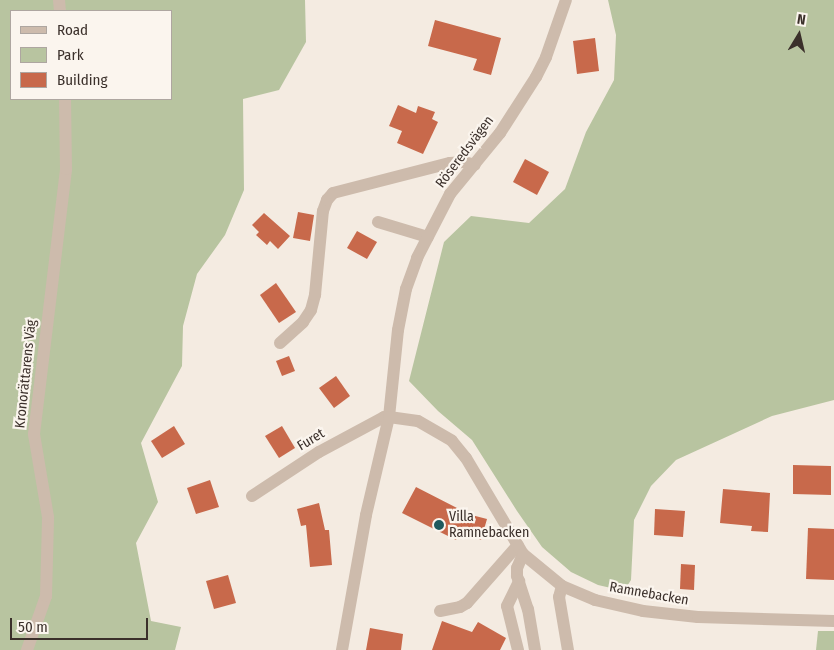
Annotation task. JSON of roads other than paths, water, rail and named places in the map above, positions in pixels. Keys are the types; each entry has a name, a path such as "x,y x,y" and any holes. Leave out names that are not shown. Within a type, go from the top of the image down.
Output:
{"street":[{"name":"Röseredsvägen","path":"389,416 398,330 406,288 417,258 450,194 500,133 536,76 546,57 566,0"},
{"name":"Kronorättarens Väg","path":"27,650 46,596 48,517 34,434 66,168 65,100"},
{"path":"280,343 303,322 311,310 315,296 323,212 327,200 333,194 450,163 464,162 475,165"},
{"path":"378,222 428,237"},
{"path":"342,650 366,515 389,416"},
{"name":"Furet","path":"252,496 319,452 389,416"},
{"name":"Ramnebacken","path":"389,416 418,421 452,441 466,458 521,550 562,586 595,600 643,611 698,617 834,621"},
{"path":"521,550 517,568 528,609 535,650"},
{"path":"440,611 460,607 467,603 521,550"},
{"path":"518,650 508,606 519,581"},
{"path":"562,586 559,597 568,650"}],"place":[{"name":"Villa Ramnebacken","path":"439,525"}]}
